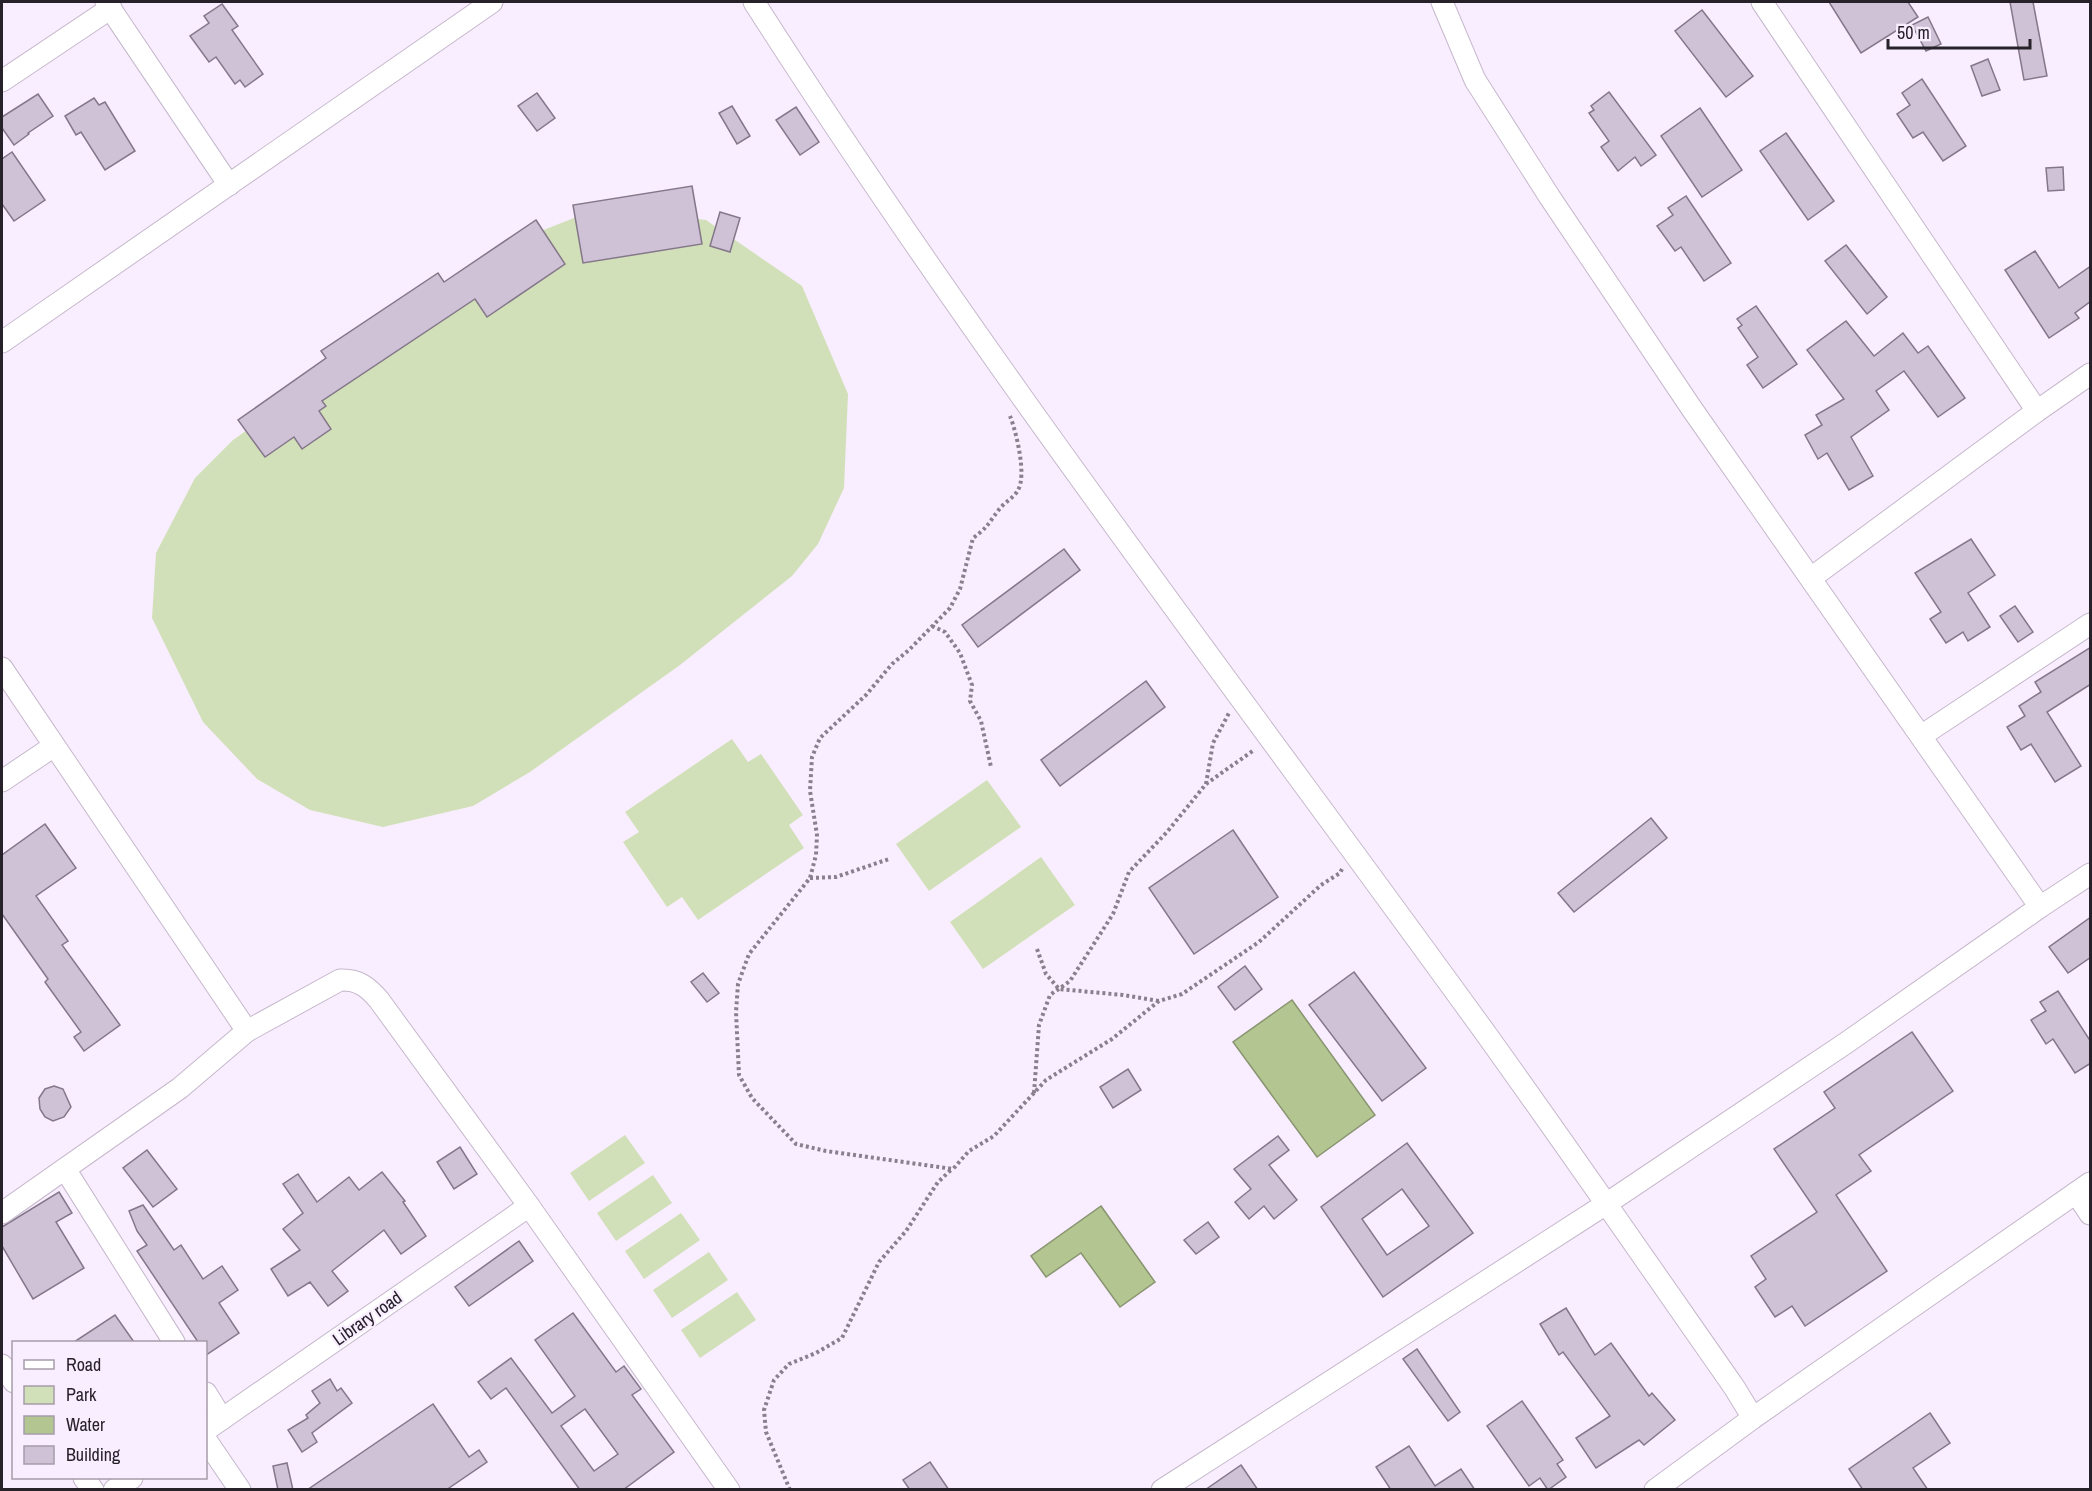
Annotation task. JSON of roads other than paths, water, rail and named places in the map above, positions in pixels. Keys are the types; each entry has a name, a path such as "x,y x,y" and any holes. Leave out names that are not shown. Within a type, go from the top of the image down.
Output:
{"street":[{"path":"2,342 492,2"},
{"path":"754,2 819,104 959,308 1268,738 1488,1037 1734,1387 1753,1418"},
{"path":"1442,2 1475,80 1543,186 1692,409 2040,907"},
{"path":"1762,2 2037,411"},
{"path":"2,81 108,5 229,185"},
{"path":"1811,578 2037,411 2091,374"},
{"path":"1921,736 2091,624"},
{"path":"2,668 247,1031"},
{"path":"2,781 54,746"},
{"path":"1162,1490 1606,1204 1846,1043 2091,874"},
{"path":"2,1213 180,1088 247,1031 340,980 352,979 368,987 529,1206 729,1490"},
{"path":"65,1169 173,1341"},
{"path":"1655,1490 1753,1418 2083,1188 2091,1214"},
{"name":"Library road","path":"214,1424 529,1206"},
{"path":"2,1365 12,1379"},
{"path":"207,1397 214,1424"},
{"path":"207,1441 240,1490"},
{"path":"114,1490 130,1479"}],"water":[{"path":"1292,1000 1375,1115 1317,1157 1233,1042"},
{"path":"1101,1206 1155,1282 1120,1307 1081,1253 1046,1277 1031,1256"}]}
